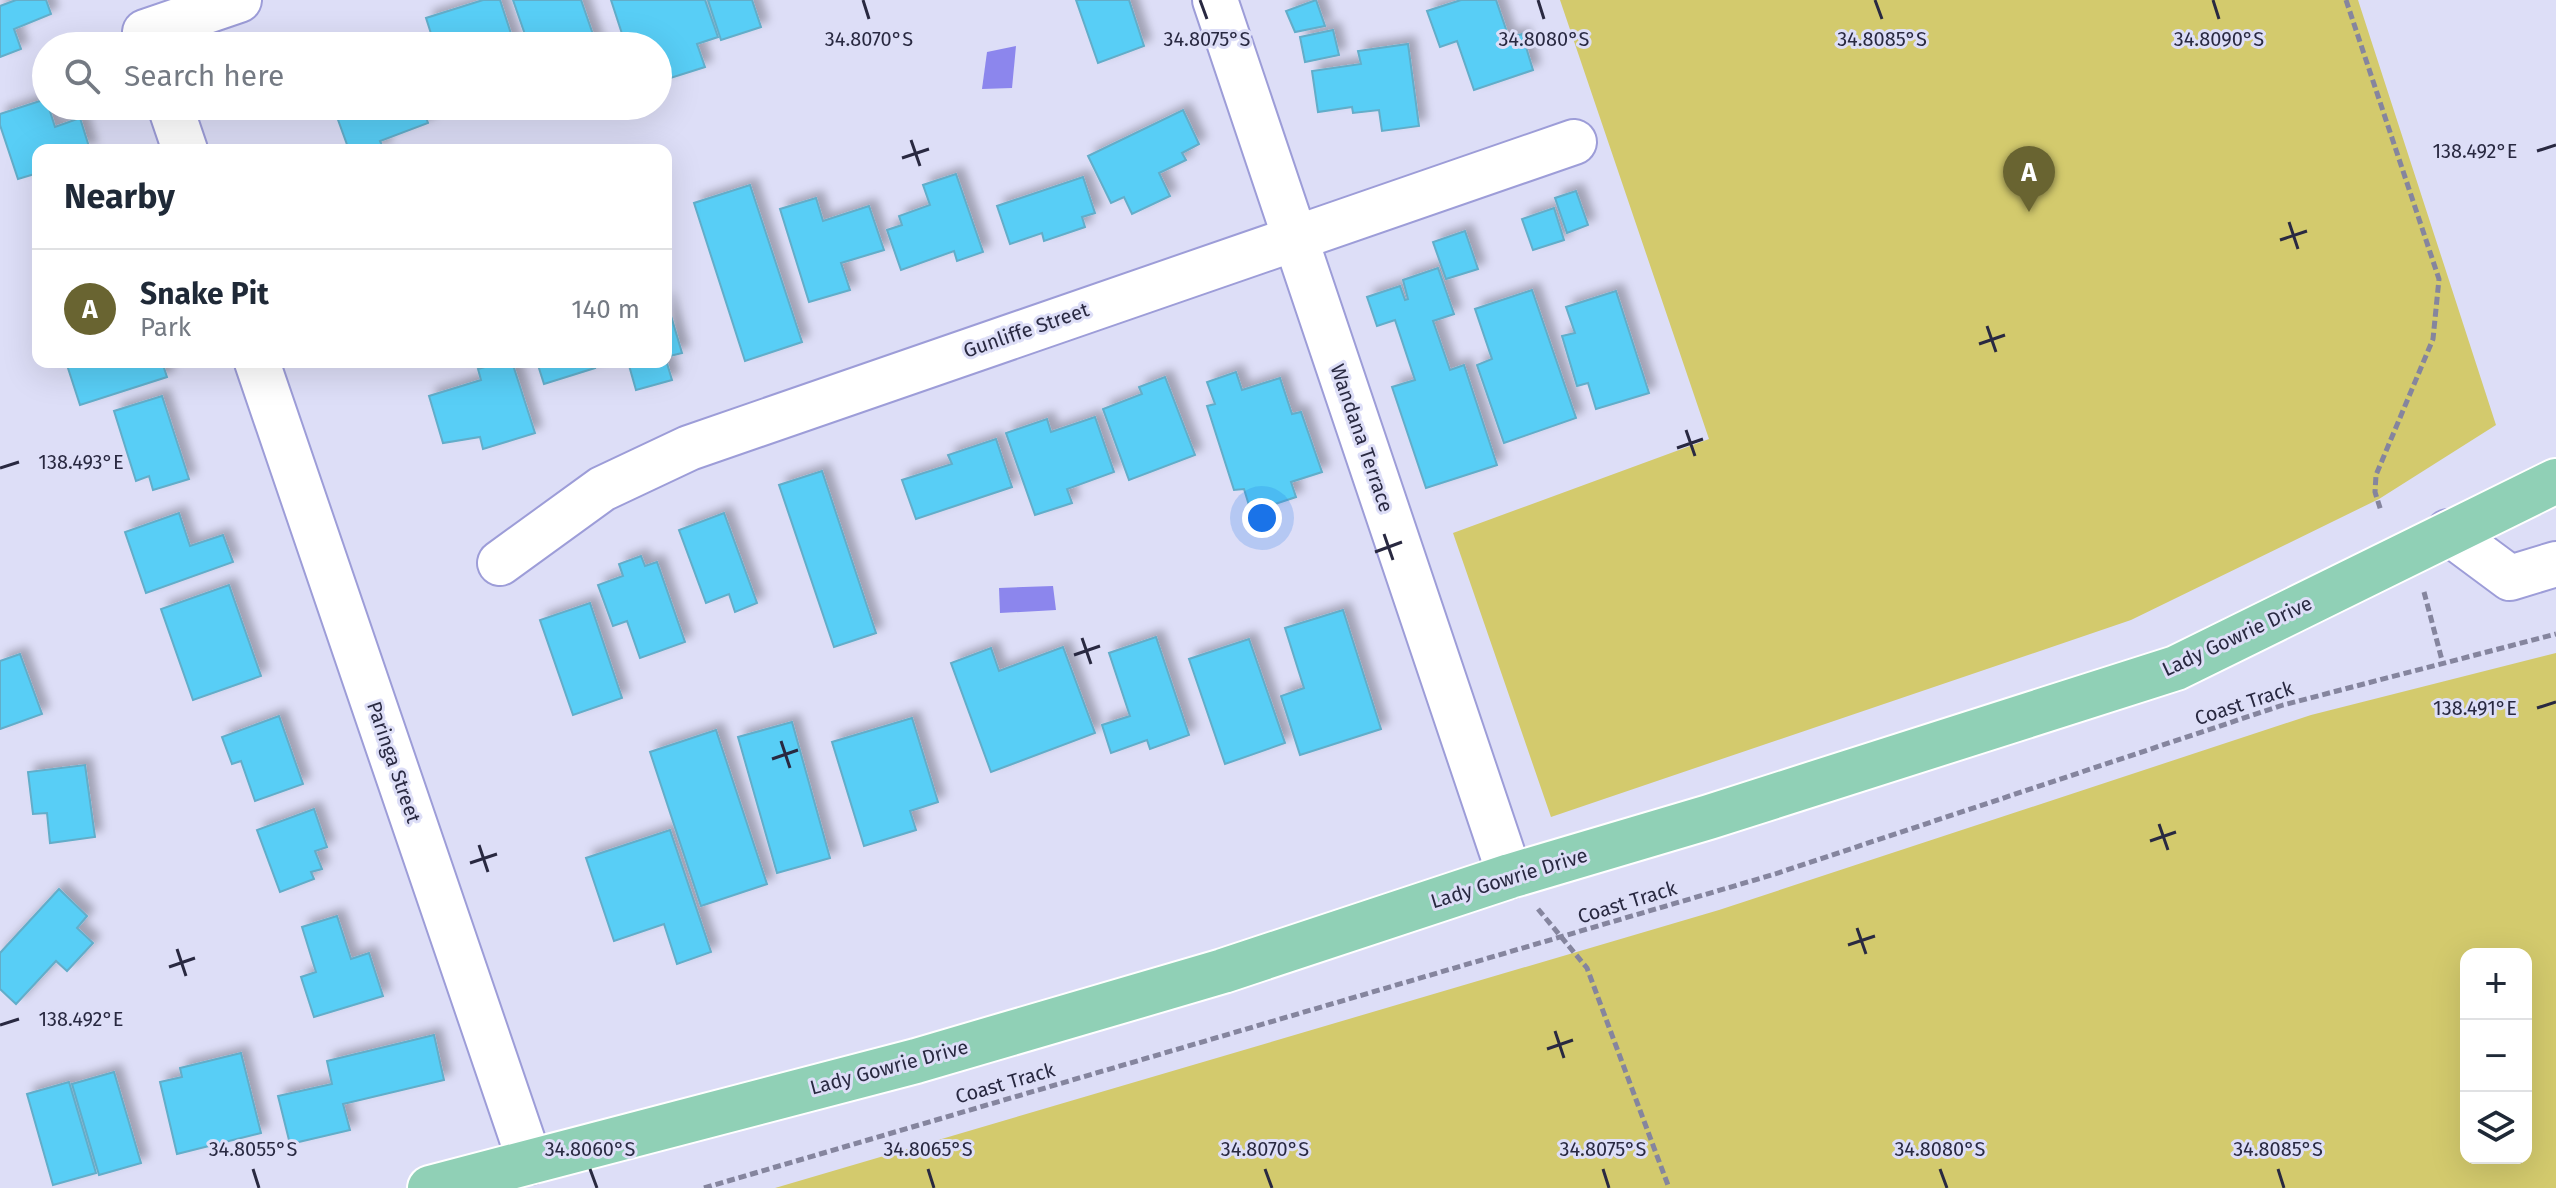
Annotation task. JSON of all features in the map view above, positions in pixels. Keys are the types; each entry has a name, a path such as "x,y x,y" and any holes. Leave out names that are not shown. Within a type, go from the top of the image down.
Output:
{"main road":[{"name":"Lady Gowrie Drive","path":"430,1188 916,1061 1223,971 1510,876 1709,817 2176,668 2556,481"}],"street":[{"path":"143,26 239,0"},
{"name":"Wandana Terrace","path":"1215,0 1510,876"},
{"path":"175,120 183,144"},
{"name":"Gunliffe Street","path":"500,563 602,489 689,448 1574,142"},
{"name":"Paringa Street","path":"259,368 530,1162"},
{"path":"2448,532 2510,578 2556,564"}],"path":[{"path":"2346,0 2439,279 2433,339 2376,475 2375,492 2381,511"},
{"path":"2424,592 2443,664"},
{"name":"Coast Track","path":"704,1188 1775,874 2283,705 2556,634"},
{"path":"1510,876 1587,968 1669,1188"}],"shaded area":[{"path":"1560,0 2358,0 2496,425 2379,499 2131,620 1551,817 1453,533 1709,439"},
{"path":"1016,46 1012,88 982,89 987,52"},
{"path":"1053,586 1056,610 1000,613 999,588"},
{"path":"2556,653 2556,1188 775,1188 1719,910 2311,715"}],"building":[{"path":"16,0 46,0 51,14 14,29 21,49 0,57 0,6"},
{"path":"483,0 500,0 510,32 430,32 426,18"},
{"path":"513,0 581,0 592,32 524,32"},
{"path":"611,0 705,0 718,37 697,44 705,67 672,78 672,32 621,32"},
{"path":"708,0 752,0 761,27 721,40"},
{"path":"1076,0 1129,0 1144,46 1098,63"},
{"path":"1316,0 1325,26 1295,32 1286,11"},
{"path":"1461,0 1496,0 1509,38 1522,34 1533,70 1474,90 1457,41 1440,47 1427,11"},
{"path":"1333,30 1339,55 1305,62 1300,37"},
{"path":"1408,44 1419,126 1382,131 1379,110 1353,113 1352,107 1318,112 1312,71 1361,64 1358,51"},
{"path":"32,104 32,120 53,120 55,127 81,120 88,144 32,144 32,175 18,179 0,125 0,114"},
{"path":"1183,110 1199,144 1182,153 1186,160 1159,173 1170,196 1132,214 1124,197 1111,203 1088,156"},
{"path":"338,120 427,120 428,123 380,141 381,144 347,144"},
{"path":"956,174 983,252 957,261 954,251 901,270 887,230 902,225 899,216 930,205 923,185"},
{"path":"1083,177 1095,213 1082,217 1085,227 1044,241 1042,233 1010,244 997,206"},
{"path":"750,185 802,342 745,361 694,203"},
{"path":"1576,191 1588,225 1567,233 1555,198"},
{"path":"816,198 823,221 869,206 884,250 841,263 850,290 809,302 780,209"},
{"path":"1554,208 1564,240 1533,250 1522,219"},
{"path":"1465,231 1478,269 1446,279 1433,242"},
{"path":"1438,268 1454,314 1433,321 1450,370 1464,365 1497,465 1426,488 1392,387 1415,380 1395,320 1377,326 1367,297 1400,286 1405,300 1408,299 1403,280"},
{"path":"1532,290 1576,418 1504,443 1477,365 1492,359 1475,309"},
{"path":"1616,291 1649,393 1596,409 1588,383 1577,386 1562,336 1575,333 1566,307"},
{"path":"672,319 682,353 672,356"},
{"path":"68,368 164,368 167,377 80,405"},
{"path":"514,368 535,433 483,449 480,437 443,443 429,396 481,380 478,369"},
{"path":"539,368 595,368 544,384"},
{"path":"630,368 668,368 672,380 636,390"},
{"path":"1236,372 1242,390 1280,378 1292,414 1301,412 1322,472 1291,482 1296,497 1251,512 1244,489 1234,490 1207,406 1215,404 1207,382"},
{"path":"1165,377 1195,455 1129,480 1103,409 1142,394 1139,387"},
{"path":"162,396 189,479 153,490 149,476 136,481 114,411"},
{"path":"1095,417 1114,472 1067,489 1072,503 1035,515 1006,433 1047,419 1051,432"},
{"path":"996,439 1012,487 916,519 902,480 952,464 948,455"},
{"path":"822,471 876,633 834,647 779,485"},
{"path":"179,513 190,546 223,535 233,562 146,593 125,532"},
{"path":"724,513 757,603 735,612 729,594 706,603 679,530"},
{"path":"641,556 645,566 657,562 685,642 640,658 627,621 613,626 598,585 623,576 619,564"},
{"path":"229,585 261,676 193,700 161,609"},
{"path":"590,603 622,698 573,715 540,620"},
{"path":"1343,610 1381,729 1300,755 1281,696 1304,688 1285,628"},
{"path":"1156,637 1189,735 1150,749 1147,740 1111,753 1102,725 1130,716 1109,653"},
{"path":"1249,639 1285,743 1225,764 1189,659"},
{"path":"1063,647 1095,733 991,772 951,663 991,648 999,671"},
{"path":"20,654 42,714 0,729 0,661"},
{"path":"279,716 303,784 255,801 241,761 232,764 222,737"},
{"path":"912,718 938,802 910,811 916,830 864,846 832,742"},
{"path":"792,722 830,858 777,873 738,737"},
{"path":"716,730 767,884 701,906 650,752"},
{"path":"85,765 95,837 50,843 47,813 33,814 28,772"},
{"path":"314,809 327,847 315,851 322,869 311,872 314,879 280,892 257,830"},
{"path":"670,830 711,952 677,964 664,924 614,941 586,858"},
{"path":"59,889 87,916 77,928 93,943 67,971 56,961 16,1004 0,989 0,953"},
{"path":"337,916 351,959 369,953 383,996 314,1017 301,977 316,972 302,927"},
{"path":"434,1035 444,1080 343,1104 350,1130 290,1144 278,1096 332,1084 327,1061"},
{"path":"241,1053 261,1133 177,1154 160,1082 182,1077 180,1068"},
{"path":"114,1072 141,1163 99,1175 72,1084"},
{"path":"69,1082 96,1173 53,1185 27,1094"}],"place":[{"name":"Snake Pit","path":"2029,212"}]}
